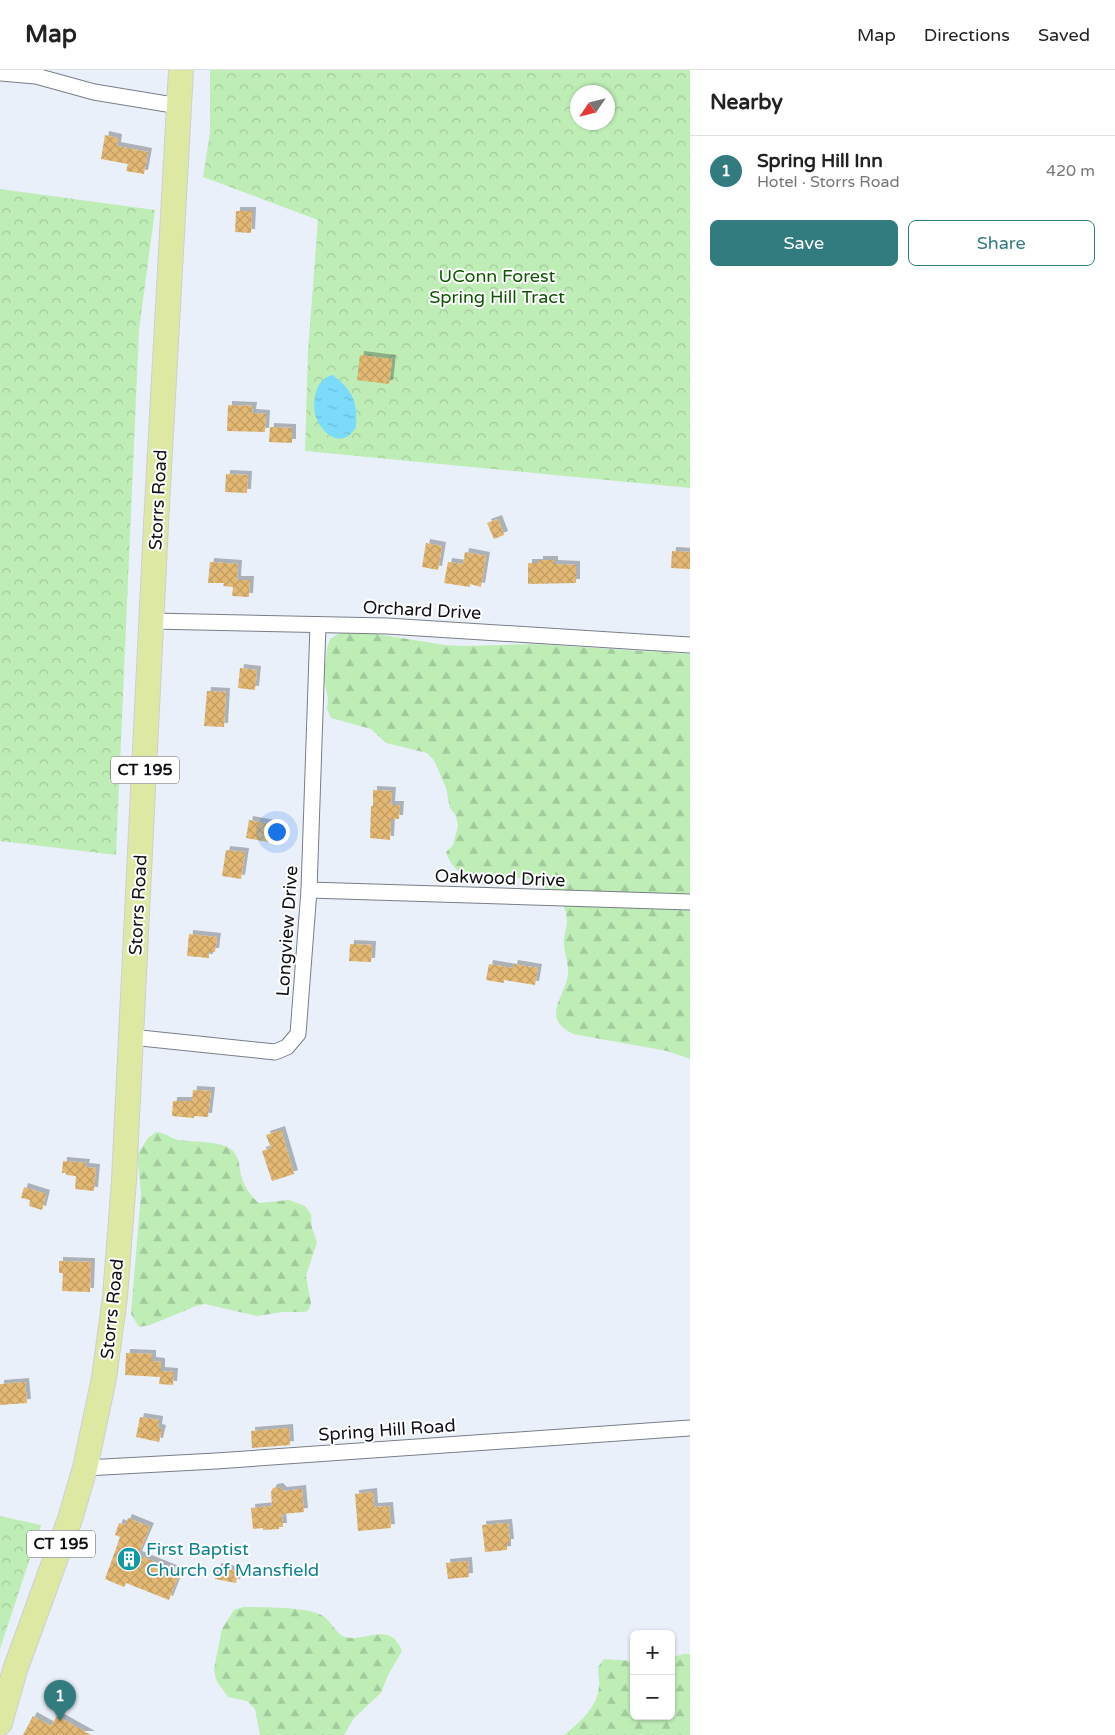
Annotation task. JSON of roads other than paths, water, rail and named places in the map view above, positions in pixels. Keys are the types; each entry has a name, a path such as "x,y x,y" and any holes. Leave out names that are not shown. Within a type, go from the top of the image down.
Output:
{"main road":[{"name":"Storrs Road","path":"0,1723 15,1670 70,1519 86,1468 104,1378 115,1297 124,1180 182,70"}],"street":[{"path":"0,73 36,76 94,92 179,106"},
{"name":"Orchard Drive","path":"152,621 397,627 690,645"},
{"name":"Longview Drive","path":"131,1037 275,1052 287,1047 298,1034 309,890 318,625"},
{"name":"Oakwood Drive","path":"309,890 690,902"},
{"name":"Spring Hill Road","path":"86,1468 216,1461 690,1428"}],"water":[{"path":"333,375 350,392 355,404 356,427 349,435 343,438 332,437 323,429 316,418 314,407 315,395 319,384"}],"place":[{"name":"First Baptist Church of Mansfield","path":"129,1559"},
{"name":"Spring Hill Inn","path":"60,1721"}],"park label":[{"name":"UConn Forest Spring Hill Tract","path":"497,286"}]}
